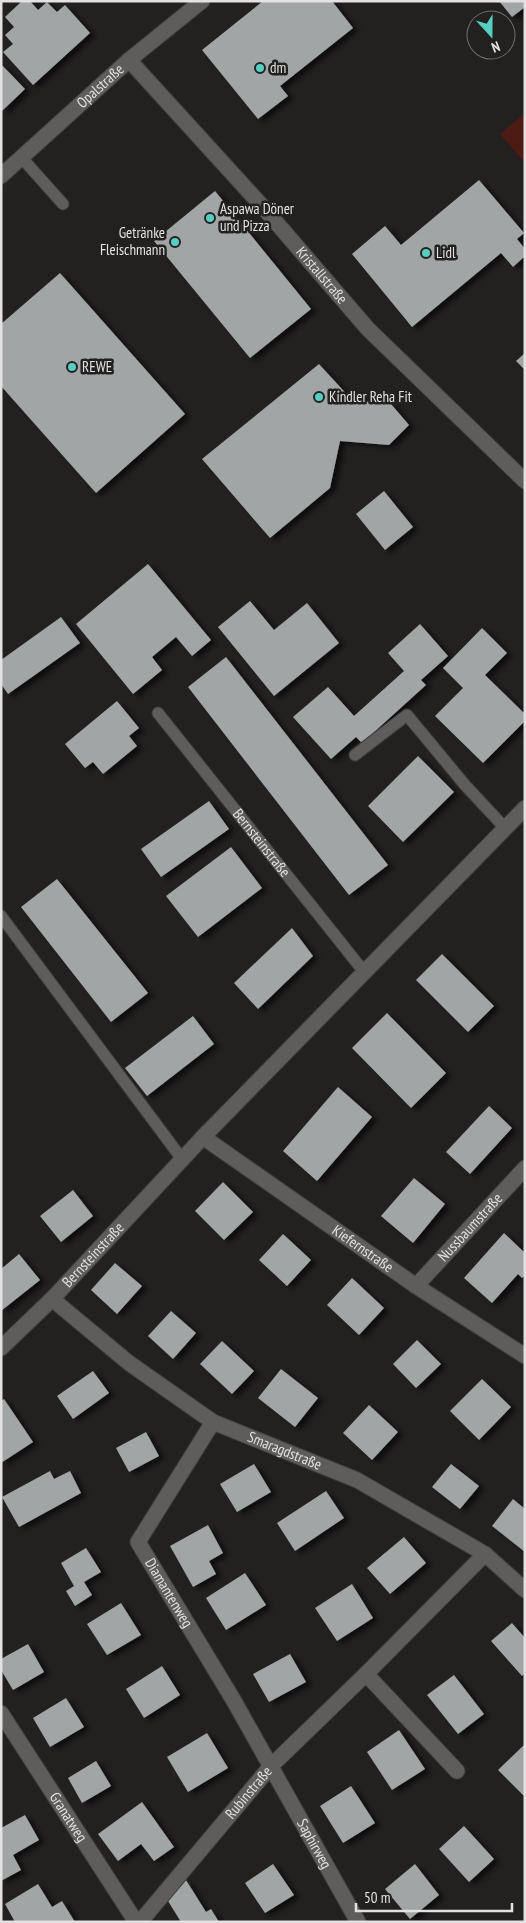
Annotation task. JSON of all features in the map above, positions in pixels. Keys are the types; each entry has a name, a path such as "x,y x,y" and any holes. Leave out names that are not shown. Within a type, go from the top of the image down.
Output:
{"street":[{"name":"Opalstraße","path":"1,176 129,60 202,1"},
{"name":"Kristallstraße","path":"129,60 262,206 368,329 525,481"},
{"name":"Bernsteinstraße","path":"1,1348 52,1299 203,1137 525,808"},
{"name":"Kiefernstraße","path":"203,1137 416,1286 525,1356"},
{"name":"Nussbaumstraße","path":"416,1286 525,1168"},
{"name":"Smaragdstraße","path":"52,1299 129,1363 212,1422 357,1480 485,1554 525,1590"},
{"name":"Diamantenweg","path":"212,1422 138,1542 271,1766"},
{"name":"Rubinstraße","path":"140,1922 271,1766 366,1674 485,1554"},
{"path":"366,1674 457,1771"},
{"name":"Granatweg","path":"1,1713 136,1922"},
{"name":"Saphirweg","path":"271,1766 358,1922"}],"lane":[{"path":"21,157 63,204"},
{"name":"Bernsteinstraße","path":"158,713 365,973"},
{"path":"355,755 407,715 465,785 506,829"},
{"path":"1,916 182,1159"}],"shaded area":[{"path":"525,113 525,163 500,134"}],"building":[{"path":"22,1 30,1 38,10 47,2 57,12 65,5 90,33 33,85 3,52 13,44 5,35 14,27 5,17"},
{"name":"dm","path":"263,1 332,1 353,28 280,86 288,96 258,119 202,50"},
{"path":"499,1 525,1 525,7 516,14 516,10 506,10"},
{"path":"1,64 25,89 1,112"},
{"name":"Lidl","path":"479,180 524,233 517,239 525,249 525,256 513,267 501,253 412,327 352,254 385,226 401,245"},
{"path":"215,191 311,309 250,358 154,241"},
{"name":"REWE","path":"60,273 185,414 96,493 1,386 1,324"},
{"path":"525,353 525,370 516,361"},
{"path":"319,364 352,400 391,404 409,425 389,445 340,441 330,488 270,538 202,459"},
{"path":"384,491 413,527 385,550 356,514"},
{"path":"148,564 211,640 192,656 176,637 152,657 162,670 133,694 76,624"},
{"path":"250,601 274,630 307,603 339,643 274,696 218,627"},
{"path":"61,617 80,643 8,694 1,684 1,660"},
{"path":"420,624 448,656 421,680 426,685 362,743 356,737 331,759 293,717 328,687 354,716 404,671 388,653"},
{"path":"482,628 507,653 485,675 525,714 525,721 483,763 435,716 463,688 443,668"},
{"path":"226,657 388,865 349,895 188,687"},
{"path":"117,701 139,728 129,736 137,746 103,774 93,762 85,768 65,744"},
{"path":"418,756 454,792 403,842 368,806"},
{"path":"209,801 229,829 161,877 141,849"},
{"path":"231,847 262,888 198,937 166,896"},
{"path":"57,879 148,993 111,1022 21,907"},
{"path":"292,928 313,956 258,1009 234,983"},
{"path":"442,954 494,1006 468,1032 416,980"},
{"path":"387,1013 446,1073 411,1108 352,1048"},
{"path":"193,1016 214,1044 147,1096 125,1068"},
{"path":"338,1087 372,1117 317,1181 283,1151"},
{"path":"489,1106 512,1128 470,1174 446,1152"},
{"path":"414,1178 445,1204 413,1243 381,1216"},
{"path":"223,1182 253,1212 224,1240 195,1211"},
{"path":"73,1190 93,1216 61,1242 40,1216"},
{"path":"504,1233 525,1253 525,1275 522,1278 518,1274 492,1303 464,1278"},
{"path":"283,1234 311,1260 287,1286 259,1260"},
{"path":"19,1254 40,1280 1,1311 1,1269"},
{"path":"115,1263 142,1286 117,1314 91,1290"},
{"path":"352,1278 384,1308 359,1335 327,1305"},
{"path":"171,1311 196,1333 173,1359 148,1336"},
{"path":"417,1340 441,1364 416,1388 393,1364"},
{"path":"222,1341 254,1371 232,1394 200,1364"},
{"path":"281,1369 318,1398 295,1427 258,1398"},
{"path":"93,1371 109,1393 73,1419 57,1396"},
{"path":"482,1379 511,1407 479,1440 450,1411"},
{"path":"4,1399 33,1442 1,1463 1,1401"},
{"path":"369,1405 398,1432 372,1460 343,1433"},
{"path":"146,1432 159,1456 129,1472 116,1448"},
{"path":"254,1464 271,1492 237,1512 220,1484"},
{"path":"451,1464 479,1486 460,1509 432,1487"},
{"path":"50,1471 54,1479 70,1471 81,1493 19,1527 2,1497"},
{"path":"326,1491 344,1518 295,1551 277,1523"},
{"path":"513,1499 525,1509 525,1552 492,1526"},
{"path":"208,1525 223,1553 209,1561 216,1574 193,1587 170,1546"},
{"path":"404,1537 426,1563 390,1594 367,1568"},
{"path":"86,1548 101,1572 84,1582 92,1595 75,1606 66,1591 74,1586 61,1563"},
{"path":"245,1573 266,1605 226,1630 206,1598"},
{"path":"352,1584 373,1618 337,1641 315,1608"},
{"path":"121,1603 141,1635 107,1655 87,1624"},
{"path":"512,1623 525,1638 525,1673 522,1676 491,1641"},
{"path":"28,1644 44,1672 13,1690 1,1670 1,1659"},
{"path":"290,1654 306,1682 269,1702 253,1674"},
{"path":"162,1666 180,1695 144,1718 126,1689"},
{"path":"454,1675 484,1714 458,1734 427,1695"},
{"path":"66,1698 84,1727 50,1747 33,1718"},
{"path":"399,1730 425,1769 392,1790 367,1752"},
{"path":"207,1733 228,1768 188,1792 167,1757"},
{"path":"525,1744 525,1797 498,1770"},
{"path":"96,1761 111,1786 82,1803 68,1778"},
{"path":"351,1786 375,1823 343,1843 320,1806"},
{"path":"142,1802 174,1847 154,1861 141,1844 118,1861 98,1834"},
{"path":"25,1815 39,1840 13,1855 21,1870 1,1881 1,1828"},
{"path":"464,1826 494,1859 469,1882 439,1849"},
{"path":"273,1864 294,1895 265,1913 245,1883"},
{"path":"415,1864 439,1895 410,1919 385,1889"},
{"path":"186,1880 206,1912 211,1909 219,1922 181,1922 168,1901"},
{"path":"38,1884 52,1907 62,1901 75,1922 15,1922 5,1904"}],"place":[{"name":"dm","path":"260,68"},
{"name":"Aspawa Döner und Pizza","path":"210,218"},
{"name":"Getränke Fleischmann","path":"175,242"},
{"name":"Lidl","path":"426,253"},
{"name":"REWE","path":"72,367"},
{"name":"Kindler Reha Fit","path":"319,397"}]}
